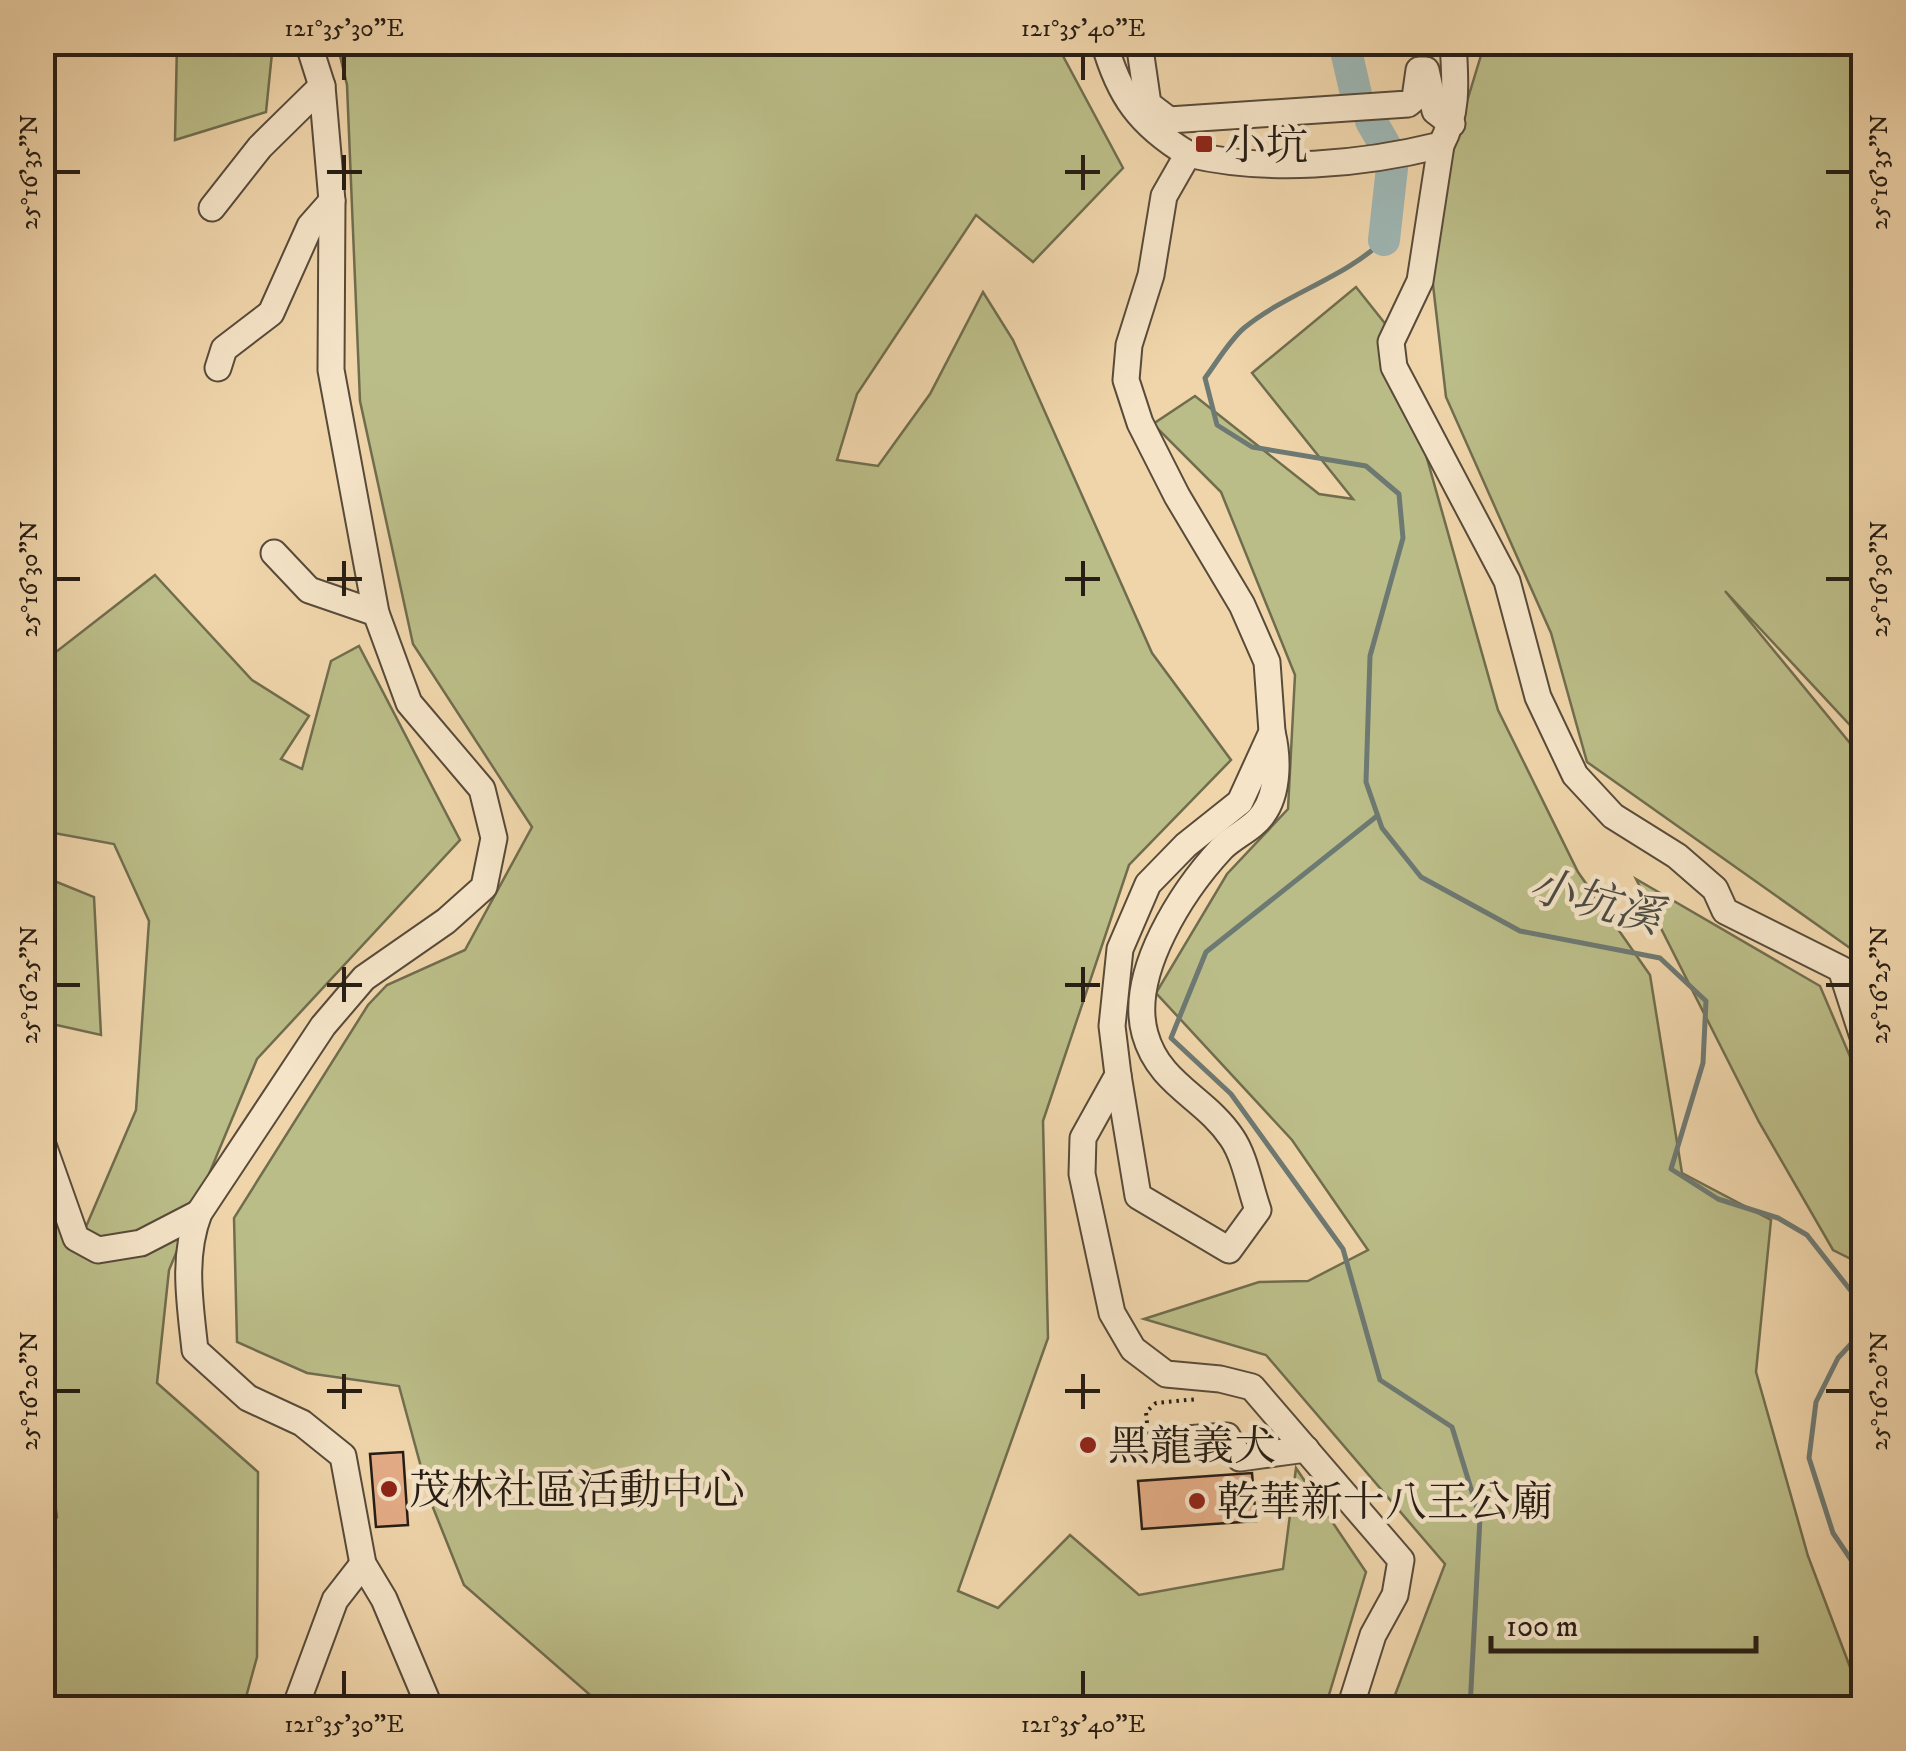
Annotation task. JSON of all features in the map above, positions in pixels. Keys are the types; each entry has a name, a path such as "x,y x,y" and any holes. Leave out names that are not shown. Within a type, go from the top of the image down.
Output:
{"street":[{"path":"308,42 322,86 332,202 331,370 376,613 408,702 482,789 494,838 484,888 364,978 322,1026 199,1212 189,1238 195,1350 248,1398 302,1423 343,1456 363,1564 384,1599 430,1708"},
{"path":"1104,42 1116,87 1143,108 1169,120 1408,104 1416,98 1418,70 1426,70 1435,111 1446,135"},
{"path":"1139,42 1143,108 1158,136 1188,154 1239,166 1355,160 1415,151 1446,135"},
{"path":"1453,42 1456,94 1420,281 1391,342 1394,367 1508,581 1538,697 1575,775 1612,816 1678,856 1715,889 1725,912 1841,968 1864,1040"},
{"path":"212,208 260,147 322,86"},
{"path":"1188,154 1164,196 1151,275 1129,345 1126,380 1140,422 1177,496 1242,606 1267,662 1272,732 1279,759 1264,813 1223,847 1174,908 1145,991 1144,1032 1164,1075 1204,1106 1233,1139 1258,1210 1229,1250 1138,1196 1112,1026 1120,949 1148,884 1186,845 1240,802 1272,732"},
{"path":"218,368 224,349 271,313 310,226 332,202"},
{"path":"274,553 309,590 376,613"},
{"path":"1118,1075 1083,1138 1082,1156 1082,1174 1112,1313 1133,1349 1166,1374 1252,1388 1400,1560 1395,1595 1372,1635 1350,1708"},
{"path":"42,1142 76,1238 98,1250 142,1243 199,1212"},
{"path":"1152,1433 1227,1436 1240,1458 1306,1450"},
{"path":"295,1708 335,1600 363,1564"}],"path":[{"path":"1152,1433 1146,1412 1156,1403 1201,1399 1197,1378"}],"green space":[{"path":"177,43 273,43 266,112 175,140"},
{"path":"337,43 1056,43 1123,168 1033,262 976,215 857,394 837,460 878,466 930,394 983,292 1013,340 1152,653 1231,760 1129,865 1043,1121 1048,1338 958,1591 998,1608 1070,1535 1139,1595 1283,1569 1296,1468 1366,1572 1325,1708 775,1708 762,1702 752,1708 605,1708 464,1585 430,1500 399,1386 307,1373 237,1342 234,1218 368,1005 387,985 465,950 532,827 413,644 360,401 347,85"},
{"path":"1481,43 1863,43 1863,739 1725,591 1863,759 1863,969 1857,953 1587,762 1551,633 1446,397 1427,233 1482,52"},
{"path":"1356,287 1391,331 1498,710 1578,872 1650,975 1682,1173 1771,1220 1756,1372 1808,1556 1853,1675 1849,1708 1390,1708 1445,1564 1266,1355 1144,1319 1259,1282 1308,1281 1368,1250 1292,1140 1156,993 1227,874 1288,809 1295,675 1221,492 1153,424 1195,396 1319,494 1353,499 1252,373"},
{"path":"155,575 252,680 309,716 281,759 302,769 331,661 359,646 460,840 257,1059 169,1270 157,1383 258,1472 257,1657 243,1708 43,1708 43,1541 57,1517 42,1417 42,1208 56,1225 82,1236 136,1110 149,921 114,844 43,831 43,662"},
{"path":"42,876 94,897 101,1035 43,1022"},
{"path":"1636,879 1820,986 1863,1087 1863,1265 1833,1250 1759,1122"}],"building":[{"name":"茂林社區活動中心","path":"403,1452 408,1525 376,1527 370,1454"},
{"name":"乾華新十八王公廟","path":"1252,1473 1256,1521 1142,1529 1138,1481"}],"waterway":[{"name":"小坑溪","path":"1344,42 1356,94"},
{"name":"小坑溪","path":"1371,121 1393,159 1384,240"},
{"name":"小坑溪","path":"1384,240 1351,265 1261,316 1228,345 1205,378 1217,425 1252,447 1366,466 1399,494 1403,538 1370,656 1366,782 1382,828 1421,877 1520,931 1660,958 1706,1001 1703,1063 1671,1169 1718,1199 1778,1218 1807,1235 1855,1296 1862,1332 1838,1358 1816,1402 1809,1458 1833,1533 1864,1579"},
{"name":"小坑溪","path":"1377,816 1206,952 1171,1038 1231,1094 1343,1249 1380,1380 1452,1427 1480,1518 1470,1708"}],"place":[{"name":"小坑","path":"1204,144"},
{"name":"黑龍義犬","path":"1088,1445"},
{"name":"茂林社區活動中心","path":"389,1489"},
{"name":"乾華新十八王公廟","path":"1197,1501"}]}
